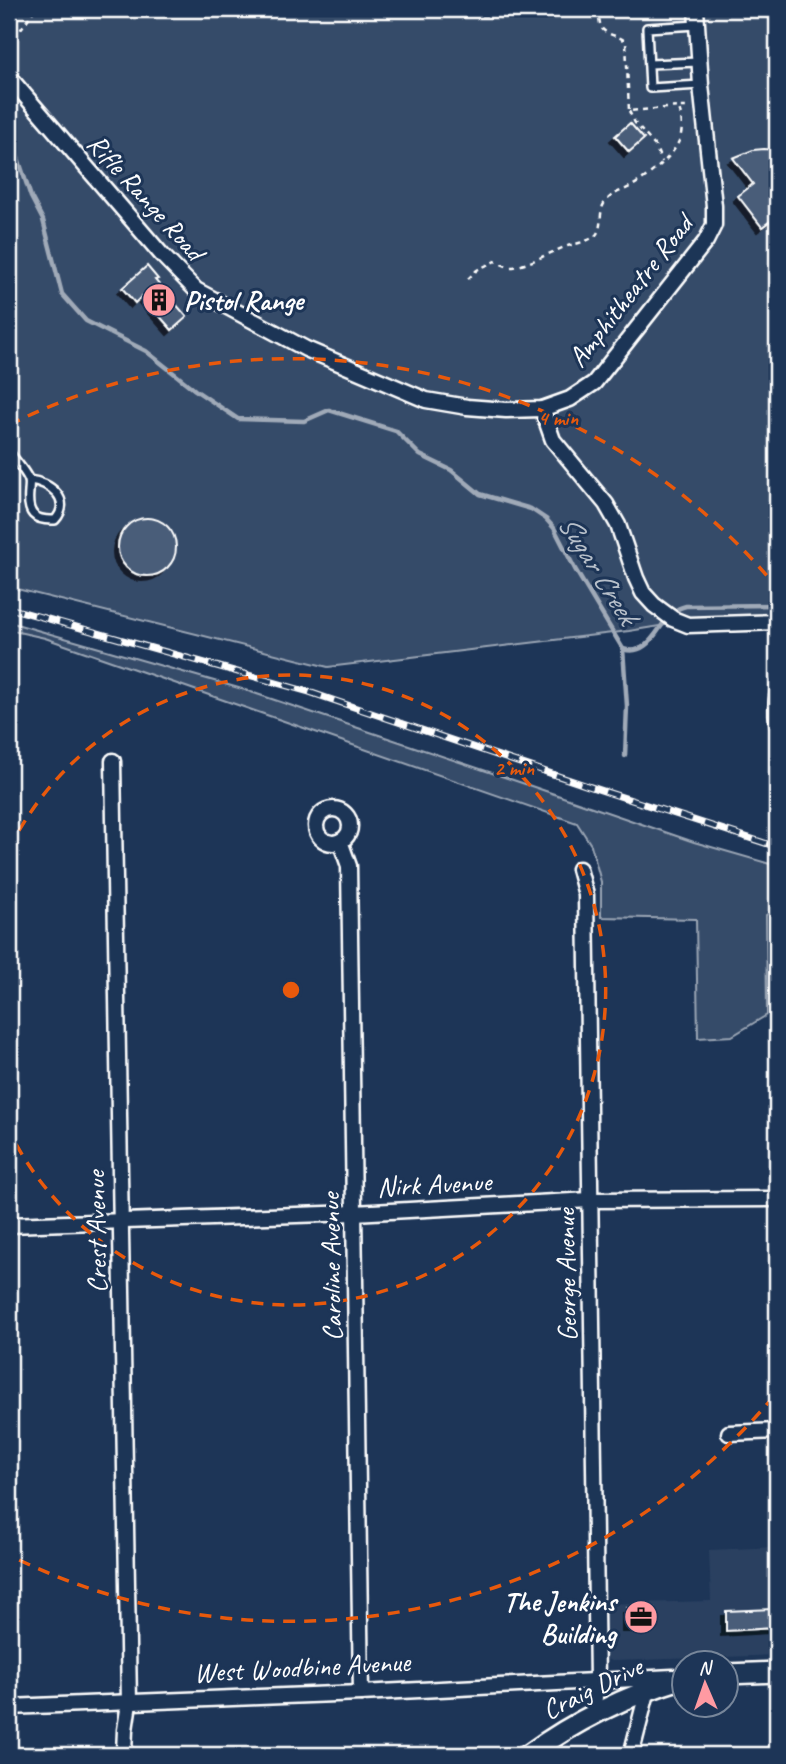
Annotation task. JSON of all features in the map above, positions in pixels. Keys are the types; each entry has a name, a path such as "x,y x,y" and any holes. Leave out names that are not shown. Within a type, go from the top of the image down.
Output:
{"street":[{"name":"Amphitheatre Road","path":"542,409 570,399 594,383 706,241 714,225 696,9"},
{"name":"Rifle Range Road","path":"9,76 162,255 197,290 306,349 426,400 467,407 542,409"},
{"path":"542,409 553,440 606,504 618,525 636,578 643,593 654,605 673,619 688,625 777,622"},
{"name":"Crest Avenue","path":"113,761 129,1703 124,1754"},
{"name":"Caroline Avenue","path":"340,841 349,866 361,1693"},
{"name":"George Avenue","path":"579,869 586,895 597,1681"},
{"name":"Nirk Avenue","path":"9,1225 355,1213 590,1200 777,1199"},
{"path":"729,1433 777,1431"},
{"path":"740,1673 777,1672"},
{"name":"West Woodbine Avenue","path":"9,1707 670,1678"},
{"path":"593,1714 597,1681"},
{"name":"Craig Drive","path":"528,1755 593,1714 670,1682"},
{"path":"631,1755 648,1689"}],"lane":[{"path":"697,26 647,28 650,88 701,85"},
{"path":"649,64 699,62"},
{"path":"9,452 29,480 30,511 44,521 55,520 62,506 59,496 49,486 29,480"},
{"path":"777,678 774,717 777,733"}],"path":[{"path":"9,46 35,9"},
{"path":"482,16 587,9"},
{"path":"598,9 601,27 626,42 629,111 635,123 653,143 662,162"},
{"path":"629,111 704,106"},
{"path":"468,279 477,270 495,261 512,267 559,248 589,240 597,234 604,202 653,171 675,150 681,136 679,107"}],"shaded area":[{"path":"9,9 777,9 777,616 696,620 629,631 328,667 9,587"},
{"path":"9,622 242,689 694,842 777,866 777,909 766,915 767,1015 732,1036 698,1038 696,919 601,917 601,882 591,845 577,823 45,638 9,630"},
{"path":"777,1547 777,1655 740,1656 740,1648 670,1648 670,1659 606,1659 603,1654 601,1604 711,1601 709,1550"}],"building":[{"path":"630,123 644,139 629,152 615,136"},
{"path":"753,150 777,150 777,216 762,227 738,196 753,184 733,158"},
{"name":"Pistol Range","path":"147,266 158,279 155,280 187,317 172,330 142,296 135,303 122,288"},
{"path":"147,518 158,520 171,531 176,547 174,558 163,571 147,576 136,574 123,563 118,547 120,536 131,523"},
{"name":"The Jenkins Building","path":"627,1608 655,1608 655,1627 627,1627"},
{"path":"773,1609 774,1628 726,1631 726,1611"}],"waterway":[{"name":"Sugar Creek","path":"9,131 31,197 43,220 62,294 86,321 146,351 195,390 238,419 304,421 329,410 396,431 420,455 451,470 480,494 531,509 546,519 554,528 623,649 627,706 625,756"},
{"name":"Sugar Creek","path":"623,649 633,650 647,644 669,616 686,606 777,605"}],"railway":[{"path":"9,608 309,692 777,847"}],"place":[{"name":"Pistol Range","path":"159,300"},
{"name":"The Jenkins Building","path":"641,1617"}]}
